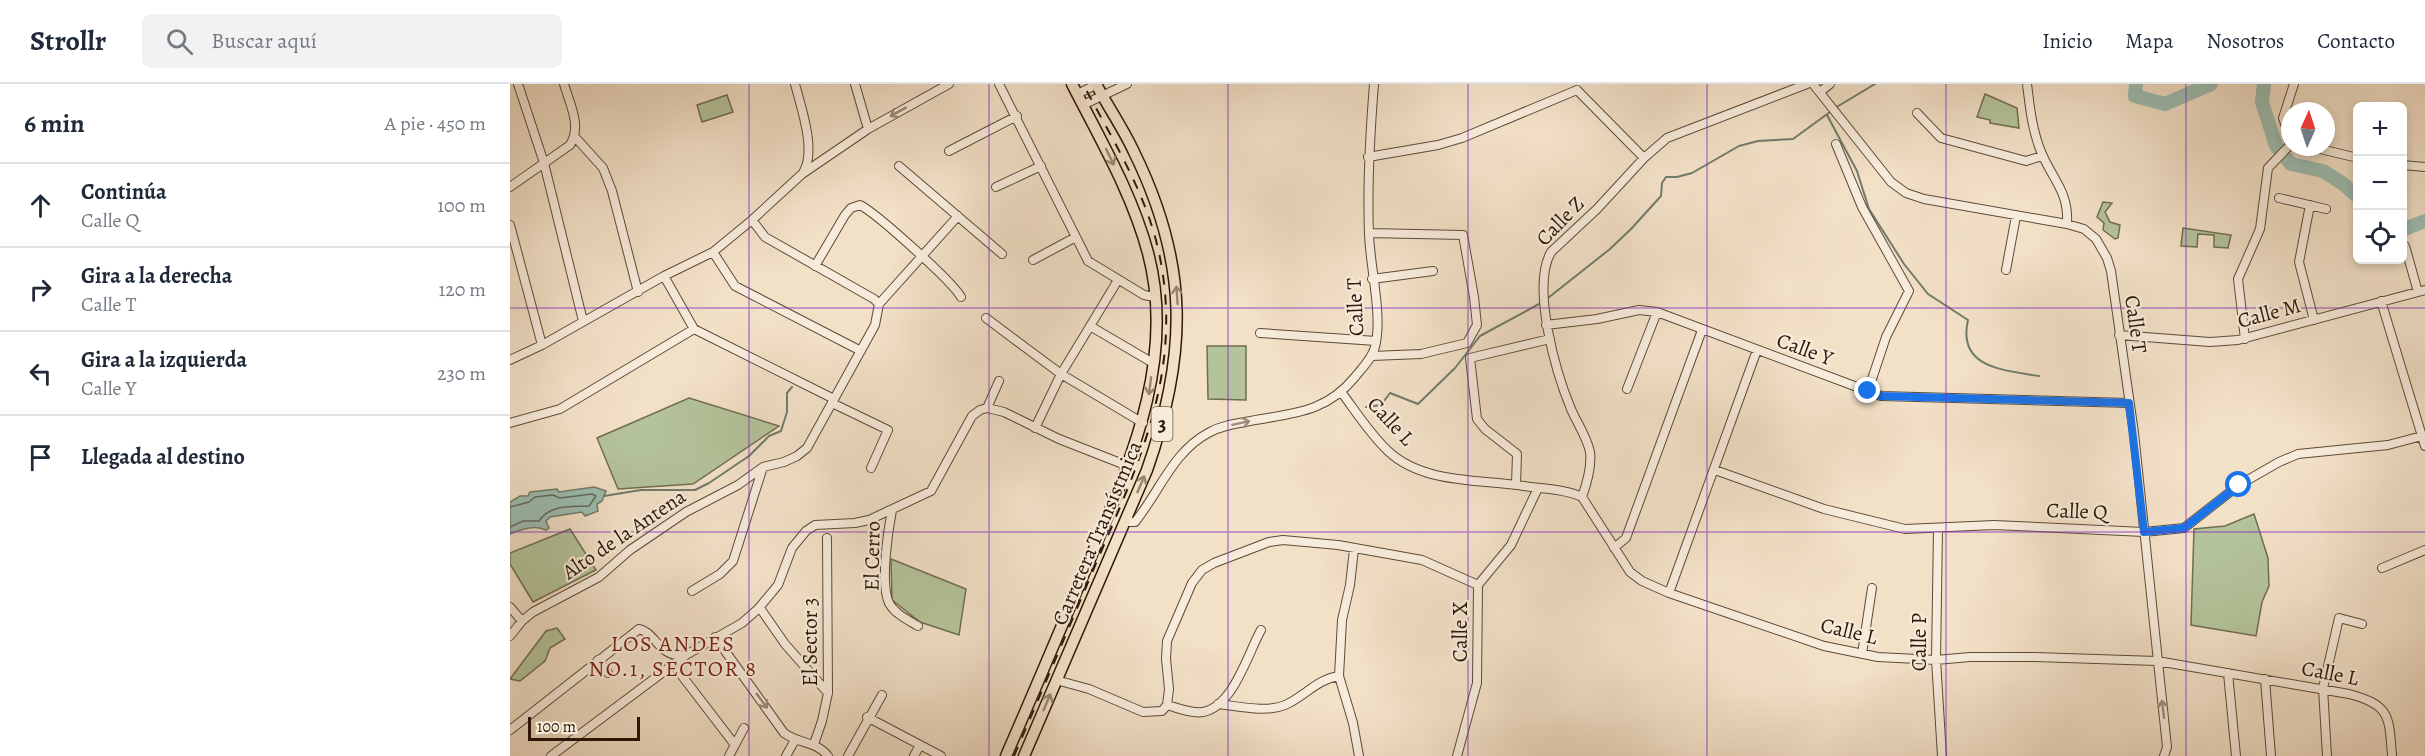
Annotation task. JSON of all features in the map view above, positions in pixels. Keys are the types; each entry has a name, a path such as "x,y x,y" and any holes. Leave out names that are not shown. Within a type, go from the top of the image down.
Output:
{"main road":[{"name":"Carretera Transístmica","path":"1024,756 1125,522 1160,433 1176,356 1178,298 1168,243 1158,206 1134,150 1097,84"},
{"name":"Carretera Transístmica","path":"1006,756 1128,466 1143,423 1153,363 1155,297 1148,254 1132,203 1074,89"}],"street":[{"path":"518,84 544,163 583,321"},
{"path":"510,185 570,145 575,136 576,124 564,84"},
{"path":"795,84 807,134 808,164 802,174"},
{"path":"855,84 868,129"},
{"path":"510,360 542,345 664,276 713,252 802,174 868,129 949,84"},
{"path":"999,84 1088,261 1144,295 1155,297"},
{"path":"1074,89 1097,84"},
{"path":"1083,105 1127,84"},
{"name":"Calle T","path":"1125,522 1135,522 1188,446 1223,426 1312,410 1327,404 1342,393 1372,356 1378,328 1369,233 1368,157 1374,84"},
{"name":"Calle Z","path":"1582,497 1589,476 1590,454 1570,408 1546,325 1544,277 1547,259 1551,252 1590,216 1644,158 1667,138 1807,84"},
{"name":"Calle T","path":"1813,84 1891,182 1906,193 1917,198 2067,224 2084,229 2101,246 2107,258 2129,403 2168,747 2164,756"},
{"path":"1820,92 1830,84"},
{"path":"2027,84 2032,123 2042,156 2065,196 2067,224"},
{"path":"2289,102 2295,84"},
{"path":"1368,157 1438,145 1462,138 1577,87 1644,158"},
{"path":"1917,113 1941,138 2026,161 2042,156"},
{"path":"949,151 1017,116"},
{"path":"575,136 603,168 638,292"},
{"path":"1836,144 1862,207 1909,291 1886,337 1868,391"},
{"path":"2335,152 2353,157"},
{"path":"2245,339 2238,279 2260,229 2268,168 2281,154"},
{"path":"2407,165 2425,167"},
{"path":"898,166 1002,254"},
{"path":"996,187 1041,166"},
{"path":"2279,198 2326,209"},
{"path":"815,266 845,215 855,205 864,207 922,257 957,289 961,297"},
{"path":"2310,205 2299,262 2314,320"},
{"path":"752,220 765,237 879,304 958,216"},
{"path":"2006,270 2016,216"},
{"path":"510,225 542,345"},
{"path":"1369,233 1463,235 1477,325 1467,343 1421,354 1372,356"},
{"path":"1033,260 1076,237"},
{"path":"2407,251 2422,291"},
{"path":"713,252 735,286 861,351"},
{"path":"1372,279 1432,271"},
{"path":"664,276 694,329 888,430 871,468"},
{"path":"1035,428 1061,374 1118,280"},
{"name":"Calle M","path":"2119,335 2211,342 2245,339 2422,291"},
{"path":"2381,301 2425,446"},
{"name":"Alto de la Antena","path":"510,636 533,612 599,577 630,550 686,512 738,485 763,467 784,462 802,453 807,448 876,324 879,304"},
{"name":"Calle Y","path":"1546,325 1597,319 1639,310 1657,312 1881,396 2129,403"},
{"path":"1627,389 1657,312"},
{"path":"986,318 1061,374 1143,423"},
{"path":"1090,326 1153,363"},
{"path":"510,423 560,409 694,329"},
{"path":"1614,548 1626,538 1702,330"},
{"path":"1260,333 1376,341"},
{"path":"1516,485 1516,454 1485,429 1477,419 1470,358 1550,339"},
{"path":"1669,593 1757,351"},
{"path":"987,408 999,381"},
{"name":"Calle L","path":"1342,393 1387,450 1398,459 1443,477 1573,493 1582,497 1588,503 1614,548 1636,577 1669,593 1824,646 1878,657 1935,660 1970,657 2035,657 2157,661 2323,688 2364,698 2379,706 2389,721 2392,756"},
{"path":"551,756 673,664 742,623 760,608 778,585 792,548 806,531 815,525 868,520 931,491 972,416 980,410 987,408 1004,412 1035,428 1128,466"},
{"name":"Calle Q","path":"1715,470 1824,509 1905,529 1994,525 2144,532 2184,528 2239,485 2298,454 2388,445 2422,436"},
{"path":"692,591 720,574 733,561 763,467"},
{"name":"Calle X","path":"1457,756 1478,683 1478,585 1511,545 1538,488"},
{"name":"El Cerro","path":"892,510 886,563 887,596 895,610 918,626"},
{"name":"Calle P","path":"1938,529 1935,660 1942,756"},
{"name":"El Sector 3","path":"814,744 828,693 827,538"},
{"path":"1056,680 1089,689 1143,712 1162,711 1167,705 1169,689 1167,641 1192,583 1202,570 1214,562 1276,541 1338,545 1422,560 1478,585"},
{"path":"1354,549 1350,585 1342,620 1339,676 1353,723 1359,756"},
{"path":"2382,568 2425,550"},
{"path":"1862,654 1872,588"},
{"path":"510,607 522,621"},
{"path":"760,608 784,644 828,693"},
{"path":"2326,756 2323,688 2339,618 2362,624"},
{"path":"510,730 641,629 646,631 662,649 675,655 686,655"},
{"path":"1167,705 1203,712 1218,705 1239,680 1250,650 1261,630"},
{"path":"715,637 784,733 795,740 814,744 828,756"},
{"path":"598,660 608,673"},
{"path":"673,664 735,746"},
{"path":"2228,673 2236,756"},
{"path":"1218,705 1282,707 1329,677 1339,676"},
{"path":"2265,679 2271,756"},
{"path":"848,756 867,717 882,695"},
{"path":"867,717 941,756"},
{"path":"729,756 744,728"},
{"path":"786,756 795,740"},
{"path":"914,756 920,745"}],"green space":[{"path":"1985,94 2017,108 2019,128 1990,123 1990,120 1977,117"},
{"path":"727,95 733,112 702,122 697,105"},
{"path":"2103,202 2112,203 2105,212 2110,222 2120,225 2118,238 2115,239 2103,230 2104,223 2097,217"},
{"path":"2183,228 2231,235 2228,248 2214,247 2214,235 2198,234 2197,247 2181,246"},
{"path":"1207,346 1246,346 1246,400 1208,399"},
{"path":"689,398 779,426 693,484 618,489 597,438"},
{"path":"2254,514 2268,558 2269,586 2262,602 2256,636 2191,625 2194,529 2225,526"},
{"path":"570,529 596,570 533,602 510,564 510,553"},
{"path":"891,559 966,589 959,635 920,622 892,600"},
{"path":"557,628 565,639 550,648 545,661 520,681 510,679 546,631"}],"water":[{"path":"594,487 606,491 602,501 597,504 598,511 585,516 582,512 550,517 546,521 549,528 546,530 533,527 510,534 510,502 520,496 528,496 530,492 557,489 559,492"}],"waterway":[{"path":"1835,108 1875,84"},
{"path":"2136,84 2135,96 2165,104 2211,84"},
{"path":"2264,84 2262,102 2276,146 2291,164 2323,171 2353,193"},
{"path":"1548,298 1610,249 1631,229 1661,196 1662,183 1666,177 1692,173 1739,146 1758,141 1793,139 1830,112"},
{"path":"1827,115 1857,171 1869,209 1904,264 1928,294 1968,320 1966,336 1969,348 1976,357 1998,368 2039,376"},
{"path":"2407,228 2425,221"},
{"path":"1366,407 1381,405 1390,393 1418,404 1455,368 1480,336 1541,303"},
{"path":"604,496 641,490 695,490 709,483 749,456 769,436 781,431 787,412 787,393 792,387"}],"railway":[{"path":"1014,756 1140,455 1161,379 1166,340 1166,300 1160,258 1147,212 1128,168 1083,84"}],"district":[{"name":"LOS ANDES NO.1, SECTOR 8","path":"673,656"}],"route":[{"path":"1868,391 1881,396 2129,403 2144,532 2184,528 2239,485"}]}
